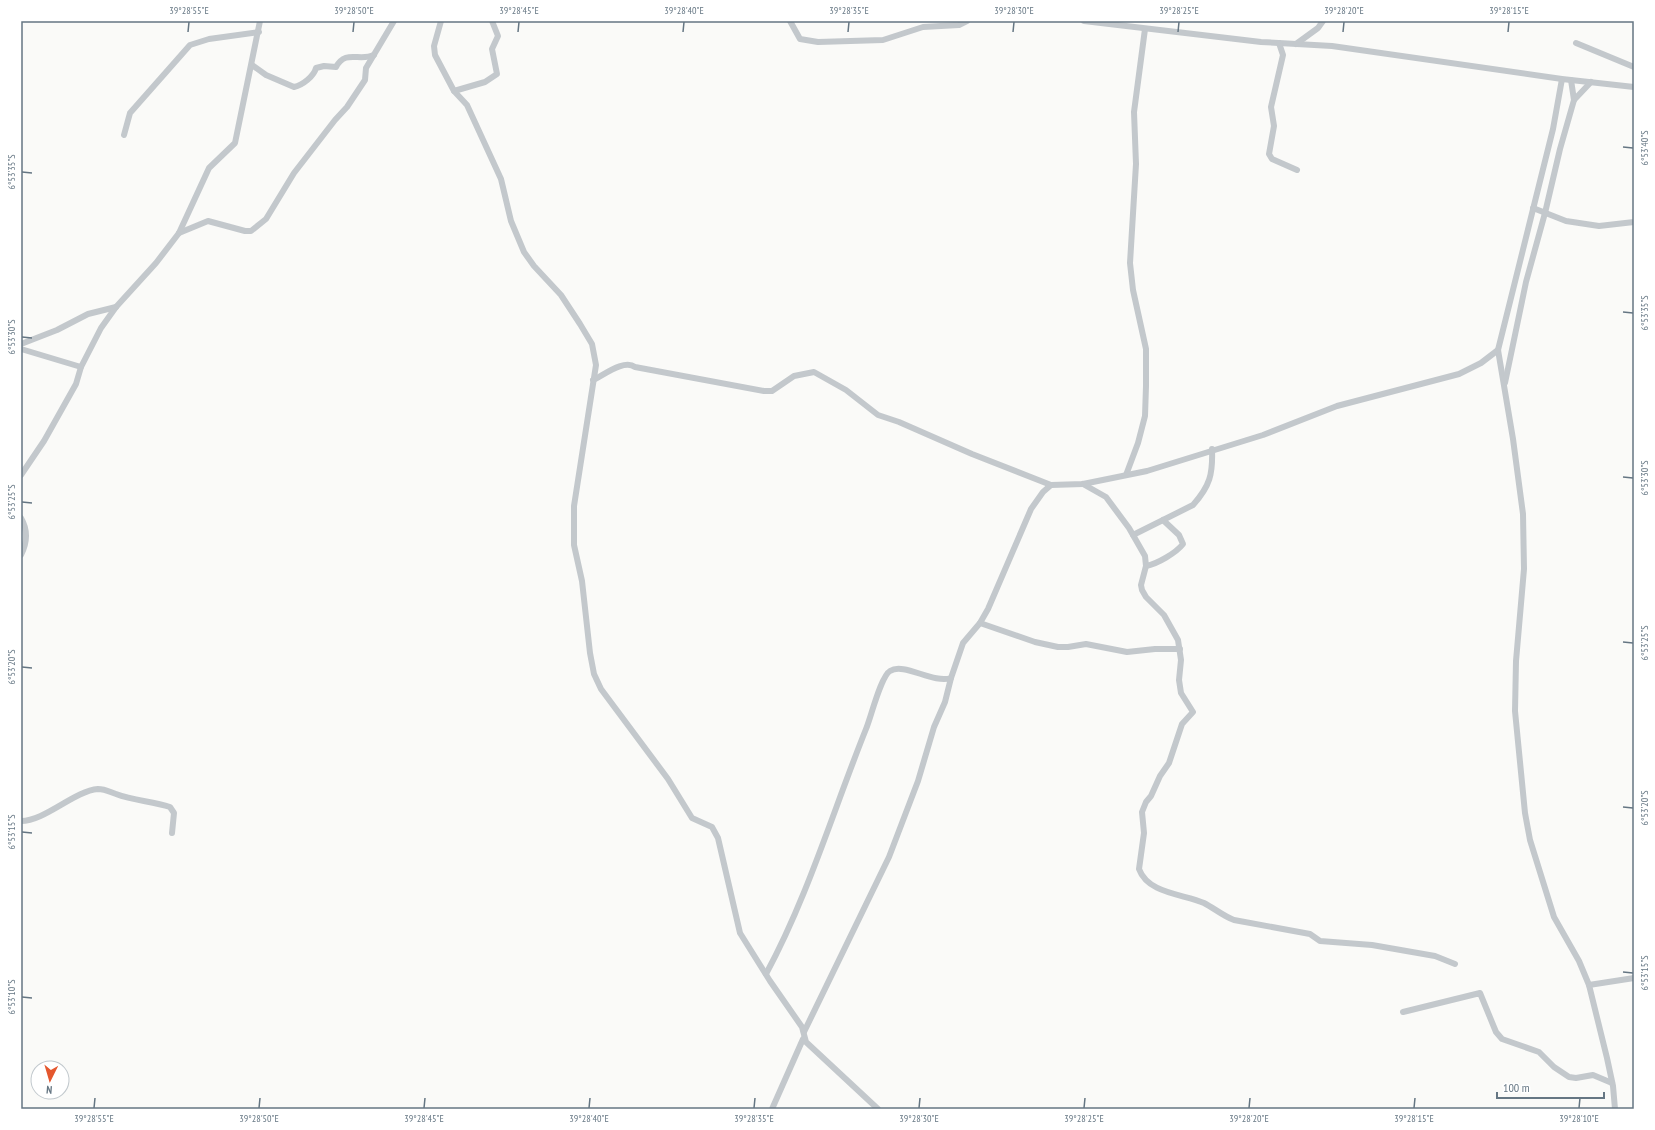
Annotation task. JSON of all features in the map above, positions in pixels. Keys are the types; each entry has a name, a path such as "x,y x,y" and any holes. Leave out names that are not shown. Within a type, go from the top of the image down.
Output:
{"street":[{"path":"21,475 44,441 68,400 89,350 116,307 156,263 179,234 209,168 235,143 260,21"},
{"path":"179,234 208,221 245,231 252,230 266,219 294,173 335,120 347,107 365,80 366,68 394,21"},
{"path":"441,21 434,46 435,55 454,91 467,105 501,179 511,221 524,252 534,266 561,295 592,344 596,365 581,469 574,506 574,545 582,581 594,674 601,689 668,779 692,818 712,827 718,838 740,933 815,1053 864,1094 878,1109"},
{"path":"454,91 485,82 498,74 492,49 498,36 492,21"},
{"path":"790,21 800,39 818,42 883,40 923,27 959,25 967,21"},
{"path":"1084,21 1201,36 1339,47 1562,79 1634,87"},
{"path":"1126,475 1138,442 1145,416 1146,349 1133,290 1130,263 1136,164 1134,112 1142,21"},
{"path":"1296,44 1318,28 1323,21"},
{"path":"124,135 130,113 190,45 209,39 258,32"},
{"path":"1279,43 1283,55 1271,107 1274,126 1269,154 1272,159 1297,170"},
{"path":"1576,43 1634,67"},
{"path":"252,65 266,75 294,86 298,86 315,73 316,68 324,66 336,67 341,60 347,57 368,58 375,54"},
{"path":"1562,79 1553,129 1498,350 1523,514 1524,570 1516,661 1515,711 1525,813 1530,840 1554,917 1579,961 1589,984 1612,1083 1614,1109"},
{"path":"1504,386 1526,282 1545,213 1560,148 1574,100 1571,80"},
{"path":"1574,100 1591,82"},
{"path":"1533,208 1566,221 1599,226 1634,222"},
{"path":"21,344 57,330 88,314 116,307"},
{"path":"21,349 81,367"},
{"path":"593,380 623,366 632,365 764,391 772,390 794,376 814,372 846,390 878,415 899,422 972,454 1051,485 1083,484 1147,471 1212,449 1263,435 1337,406 1459,374 1481,363 1498,350"},
{"path":"1133,536 1192,505 1206,488 1212,477 1212,449"},
{"path":"1083,484 1106,497 1145,556 1146,566 1141,585 1142,590 1146,597 1164,614 1178,640 1180,649 1179,680 1181,693 1189,704 1193,714 1182,724 1169,763 1160,776 1142,812 1144,833 1139,869 1141,873 1153,885 1202,902 1226,917 1234,920 1310,934 1320,941 1372,944 1435,956 1455,964"},
{"path":"772,1109 804,1035 889,857 918,782 938,714 945,702 963,643 980,623 1032,509 1043,492 1051,485"},
{"path":"21,518 26,532 24,549 21,555"},
{"path":"1146,566 1161,560 1180,548 1183,544 1179,536 1163,520"},
{"path":"980,623 1035,642 1058,647 1086,644 1127,652 1155,649 1180,649"},
{"path":"766,974 796,915 834,812 873,714 885,675 890,670 897,668 937,680 952,678"},
{"path":"21,821 42,814 82,794 98,789 106,790 132,800 170,807 174,813 172,833"},
{"path":"1589,984 1634,978"},
{"path":"1403,1012 1480,993 1496,1032 1502,1039 1539,1052 1554,1067 1569,1076 1576,1078 1592,1075 1612,1083"}]}
